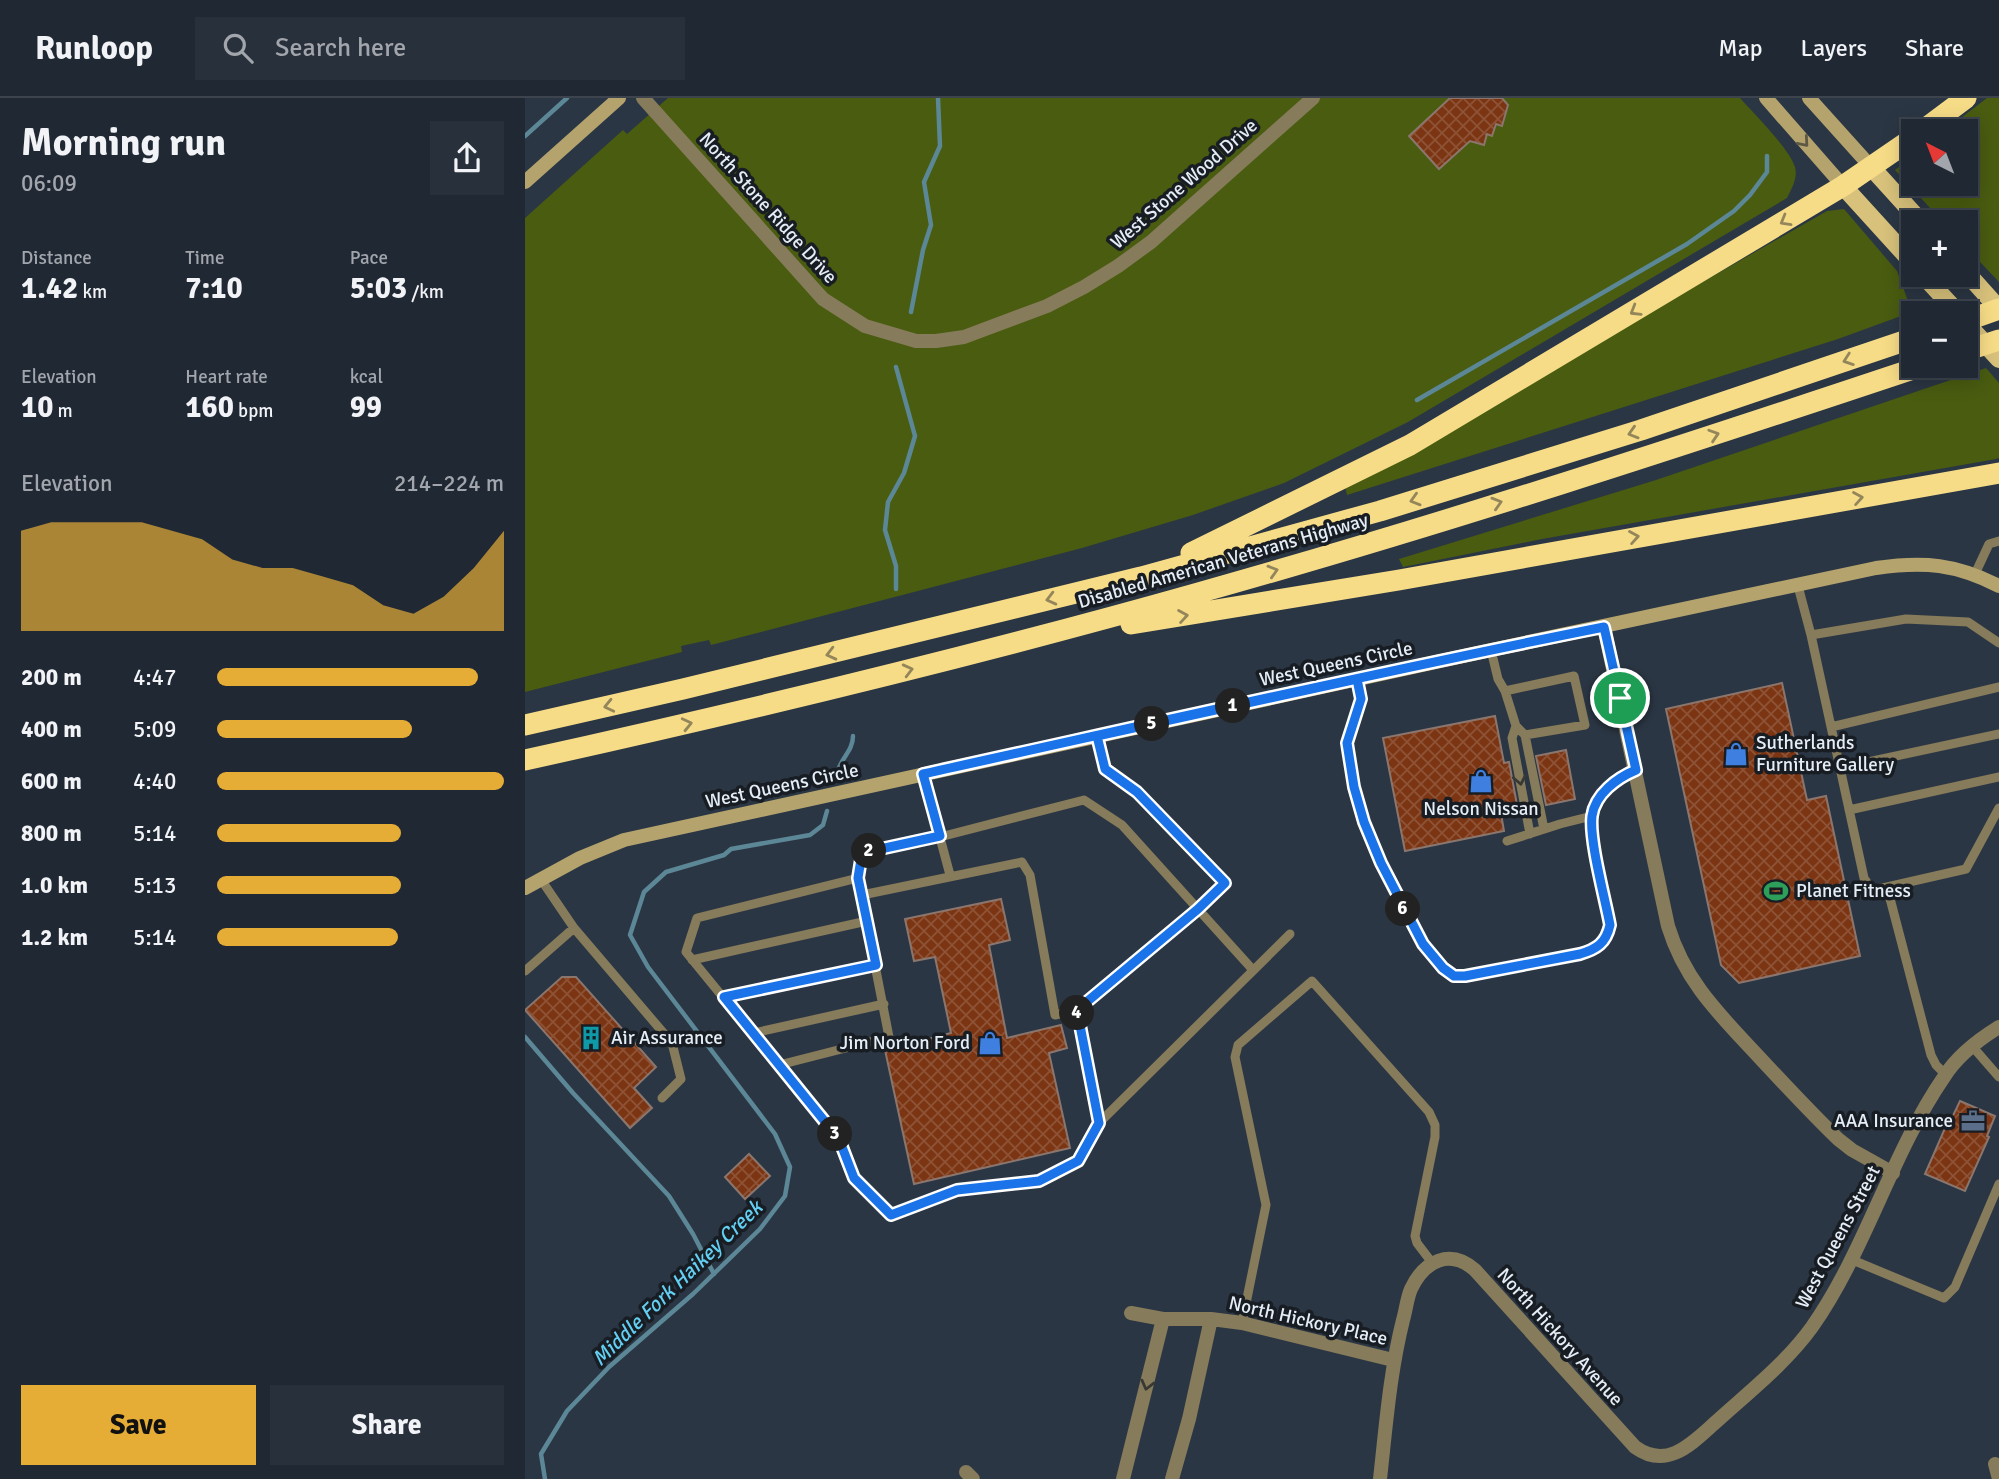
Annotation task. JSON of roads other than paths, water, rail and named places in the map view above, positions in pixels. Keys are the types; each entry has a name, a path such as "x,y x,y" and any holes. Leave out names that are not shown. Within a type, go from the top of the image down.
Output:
{"highway":[{"path":"1938,119 1966,98"},
{"path":"1142,577 1409,445 1843,186 1901,147"},
{"path":"1978,316 1999,309"},
{"path":"1978,347 1999,340"},
{"name":"Disabled American Veterans Highway","path":"525,725 1142,577 1445,491 1641,430 1901,342"},
{"name":"Disabled American Veterans Highway","path":"525,760 814,695 1201,593 1663,452 1901,373"},
{"path":"1019,642 1399,580 1997,473"}],"main road":[{"path":"1872,168 1910,210"},
{"path":"1843,186 1901,250"},
{"path":"1978,286 1999,309"},
{"path":"1934,287 1947,301"},
{"path":"1978,336 1999,359"}],"street":[{"path":"525,182 619,98"},
{"name":"North Stone Ridge Drive","path":"643,98 823,299 865,326 916,341"},
{"name":"West Stone Wood Drive","path":"916,341 964,337 1047,306 1084,287 1151,242 1313,98"},
{"path":"1766,98 1843,186"},
{"path":"1809,98 1872,168"},
{"name":"West Queens Circle","path":"525,888 580,858 624,840 1491,650 1906,563 1937,564 1975,574 1999,586"},
{"path":"1604,627 1668,926 1689,977 1709,1003 1838,1139 1893,1173"},
{"name":"West Queens Street","path":"1647,1454 1667,1456 1685,1449 1773,1371 1812,1326 1850,1259 1945,1074 1972,1046 1999,1027"},
{"name":"North Hickory Avenue","path":"1436,1261 1455,1258 1475,1270 1619,1431 1635,1447 1647,1454"},
{"path":"1380,1479 1393,1360 1411,1290 1418,1278 1436,1261"},
{"name":"North Hickory Place","path":"1131,1313 1163,1319 1211,1319 1242,1323 1393,1360"},
{"path":"1123,1479 1163,1319"},
{"path":"1172,1479 1189,1419 1211,1319"},
{"path":"1994,1464 1999,1479"}],"lane":[{"path":"1975,574 1989,544 1999,541"},
{"path":"1798,586 1864,878 1872,890 1966,869 1999,808"},
{"path":"1811,635 1906,619 1968,622 1999,643"},
{"path":"1491,650 1515,726 1512,738 1530,834"},
{"path":"1505,691 1574,676 1585,725 1525,735"},
{"path":"1357,679 1361,699 1347,743 1358,805 1381,863 1412,927 1443,968 1454,976 1580,954 1602,944 1608,936 1610,925 1593,835 1592,816 1598,801 1611,784 1636,770"},
{"path":"1831,727 1999,687"},
{"path":"1515,726 1525,735 1544,829"},
{"path":"1840,768 1999,734"},
{"path":"862,895 1022,862 1030,875 1055,1015 1077,1010 1198,909 1225,883 1137,792 1105,769 1097,736"},
{"path":"923,774 950,875"},
{"path":"1849,810 1999,777"},
{"path":"779,1065 890,1037 858,878 862,853 1084,800 1122,825 1253,970"},
{"path":"1507,841 1592,816"},
{"path":"540,878 574,928 672,1043 681,1079 661,1098"},
{"path":"858,878 697,918 686,952 839,1139 854,1178 891,1215 957,1190 1039,1181 1078,1161 1099,1123 1290,934"},
{"path":"1887,887 1931,1055 1935,1065 1945,1074"},
{"path":"692,960 867,920"},
{"path":"525,971 574,928"},
{"path":"724,997 876,965"},
{"path":"1242,1323 1266,1205 1235,1057 1238,1045 1312,981 1429,1112 1435,1125 1435,1137 1415,1236 1417,1242 1436,1261"},
{"path":"754,1034 884,1004"},
{"path":"1077,1010 1099,1123"},
{"path":"1972,1046 1999,1077"},
{"path":"1850,1259 1944,1298 1955,1287 1999,1184"}],"waterway":[{"path":"525,136 567,98"},
{"name":"Middle Fork Haikey Creek","path":"911,312 923,250 931,225 924,182 940,146 938,98"},
{"path":"1417,400 1687,244 1734,211 1750,195 1767,172 1767,156"},
{"name":"Middle Fork Haikey Creek","path":"896,367 915,436 904,473 888,502 885,530 896,566 896,589"},
{"name":"Middle Fork Haikey Creek","path":"837,775 840,764 851,747 853,736"},
{"name":"Middle Fork Haikey Creek","path":"545,1479 541,1454 567,1411 609,1367 693,1294 760,1229 785,1196 790,1167 775,1134 648,967 630,935 644,892 666,872 724,855 731,849 810,835 823,825 827,811"},
{"path":"525,1037 669,1196 714,1274"}],"place":[{"name":"Sutherlands Furniture Gallery","path":"1736,754"},
{"name":"Nelson Nissan","path":"1481,781"},
{"name":"Planet Fitness","path":"1776,891"},
{"name":"Air Assurance","path":"591,1038"},
{"name":"Jim Norton Ford","path":"990,1043"},
{"name":"AAA Insurance","path":"1973,1121"}]}
